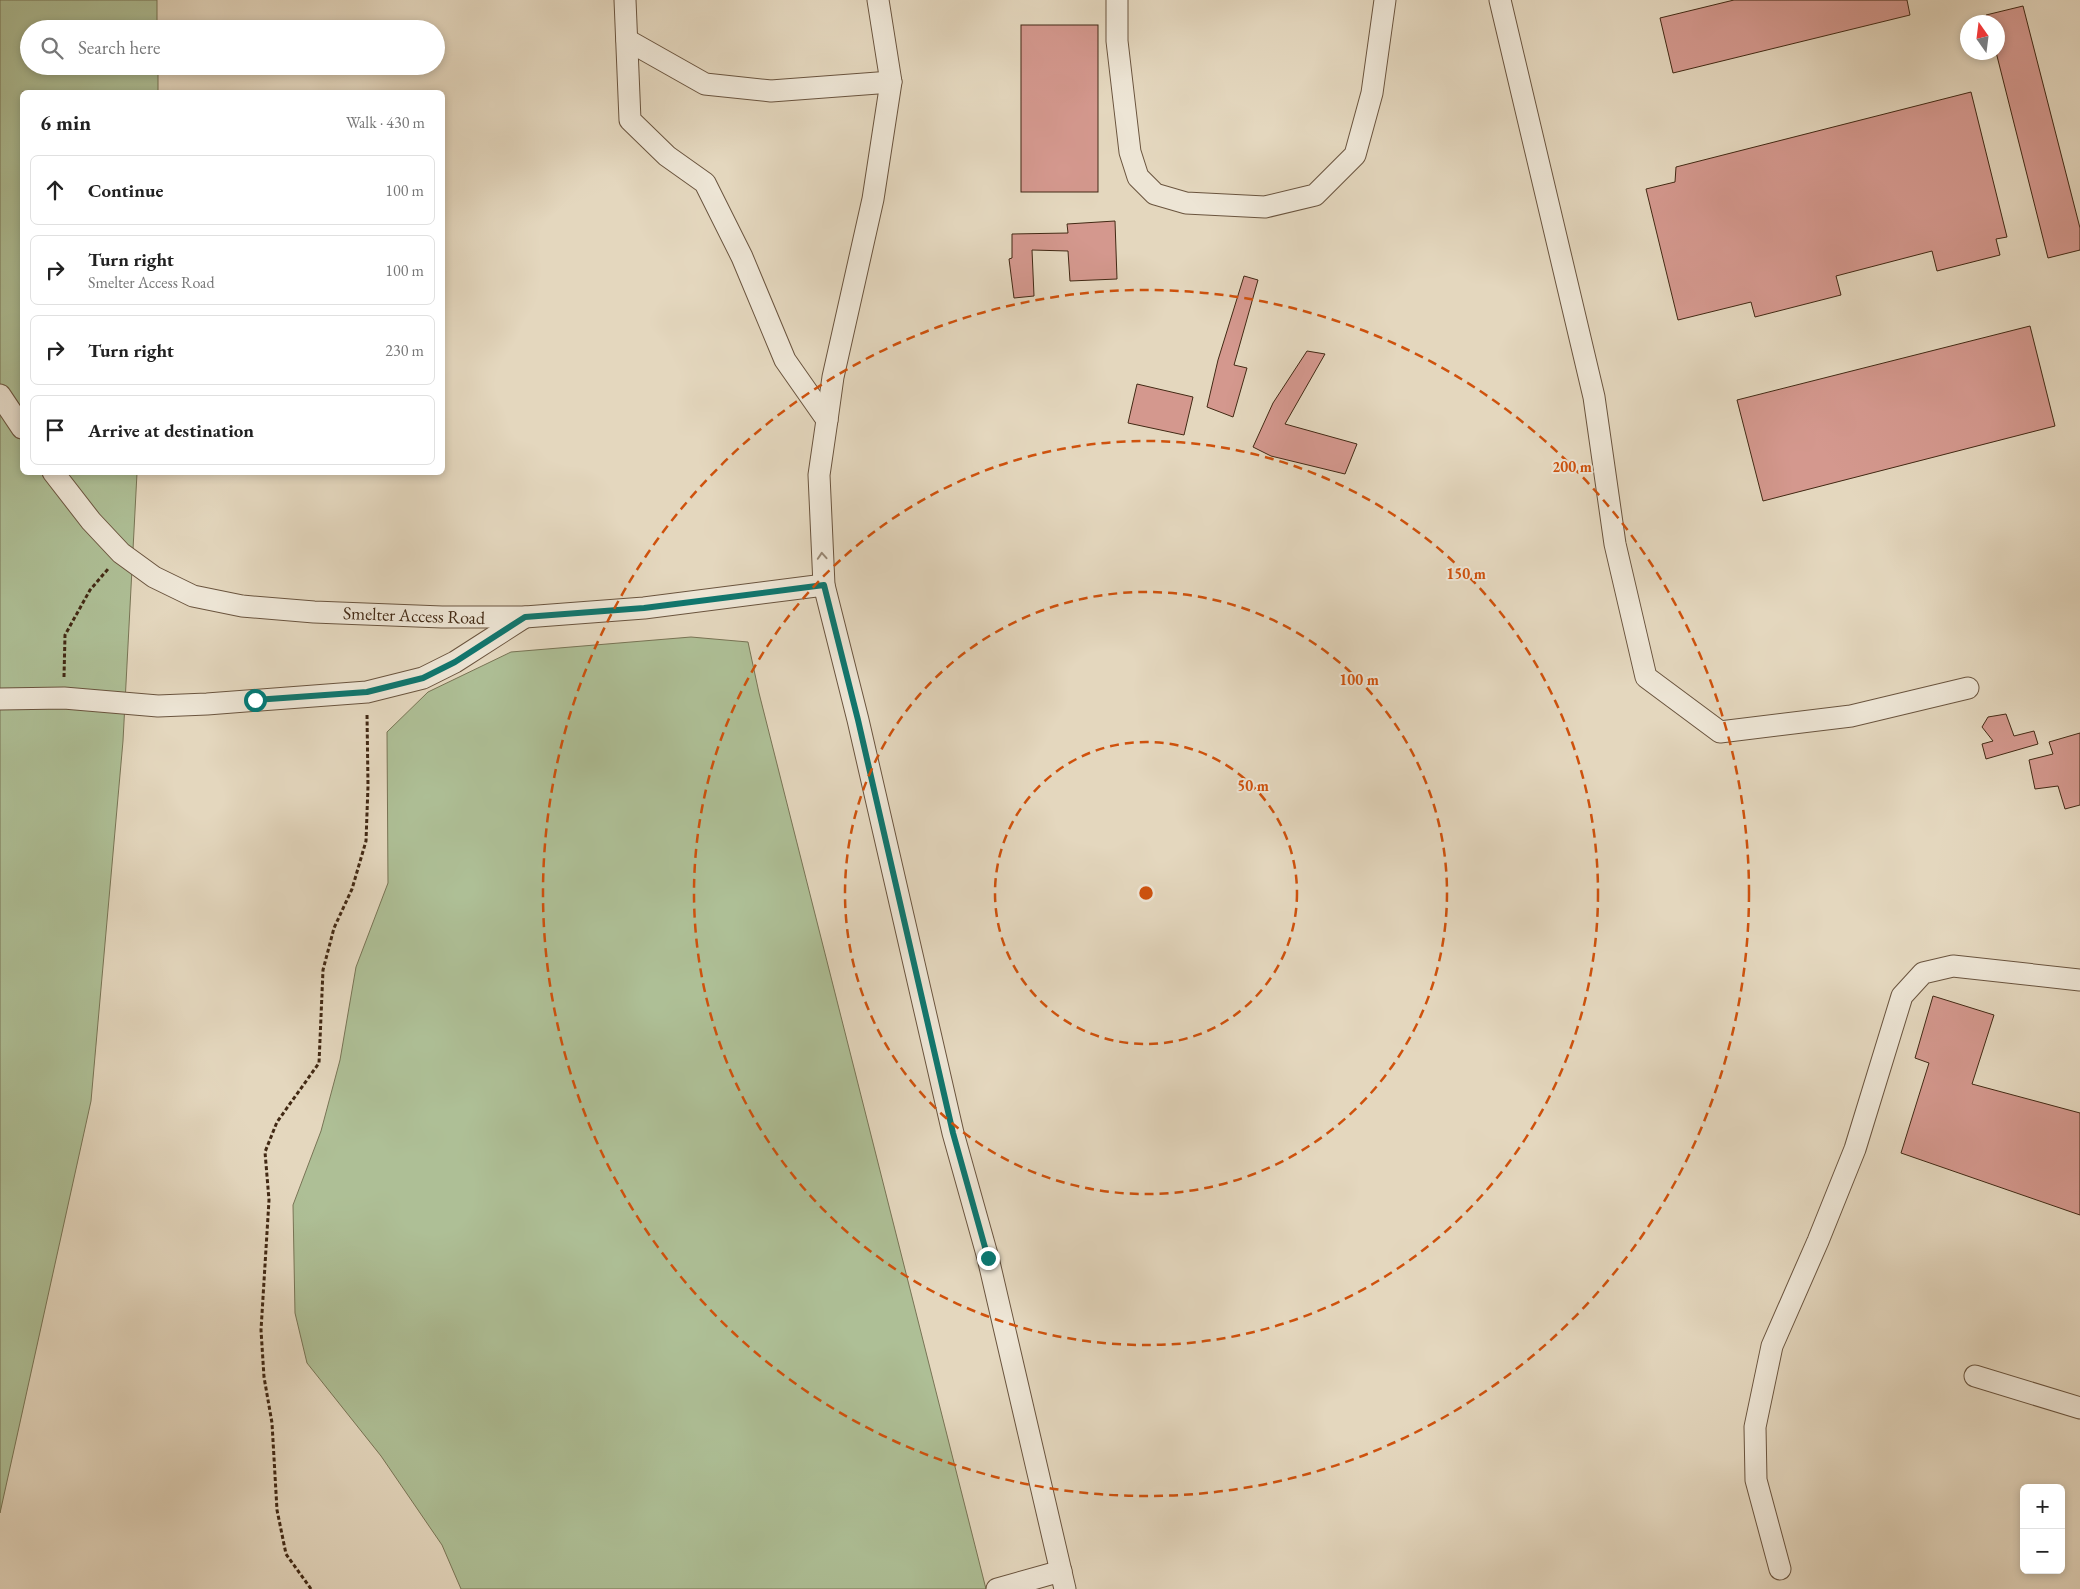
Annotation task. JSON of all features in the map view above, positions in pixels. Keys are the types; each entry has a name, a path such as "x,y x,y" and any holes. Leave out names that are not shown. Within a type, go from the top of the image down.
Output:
{"lane":[{"path":"625,0 630,120 667,156 704,184 742,257 785,360 826,420"},
{"path":"878,0 891,82 873,199 833,377 826,420 819,476 824,585 858,720 953,1133 988,1258 1063,1580 997,1589"},
{"path":"1117,0 1117,41 1130,152 1138,177 1155,194 1186,203 1265,207 1315,195 1355,155 1372,93 1385,0"},
{"path":"1500,0 1594,397 1615,544 1646,677 1720,732 1851,716 1968,688"},
{"path":"626,40 705,84 771,91 891,82"},
{"path":"0,395 20,425"},
{"name":"Smelter Access Road","path":"55,475 91,521 121,553 154,577 193,596 242,606 314,612 442,617 525,617 644,608 824,585"},
{"path":"0,699 64,698 158,706 367,692 423,678 455,662 525,617"},
{"path":"1780,1568 1756,1480 1755,1427 1772,1346 1818,1241 1854,1150 1902,996 1923,973 1953,966 2080,980"},
{"path":"1975,1376 2080,1408"}],"path":[{"path":"64,698 65,635 90,590 121,553"},
{"path":"311,1589 286,1554 277,1510 272,1424 264,1377 261,1330 269,1200 265,1152 277,1122 319,1063 323,970 334,928 352,889 366,840 368,786 367,692"}],"green space":[{"path":"0,0 157,0 157,20 20,20 20,75 158,75 158,90 20,90 20,475 137,475 123,741 91,1101 0,1513"},
{"path":"691,637 748,642 759,693 986,1589 461,1589 442,1545 381,1456 307,1363 295,1313 293,1205 321,1131 340,1060 356,967 388,883 387,732 428,692 511,652"}],"building":[{"path":"1734,0 1907,0 1910,15 1673,73 1660,18"},
{"path":"2023,6 2080,228 2080,250 2048,258 1998,60 2005,60 2005,15 1986,15"},
{"path":"1021,25 1098,25 1098,192 1021,192"},
{"path":"1971,92 2007,237 1996,239 2000,255 1937,271 1932,251 1836,276 1841,295 1755,317 1751,302 1678,320 1646,189 1675,182 1676,167"},
{"path":"1115,221 1117,279 1070,281 1068,251 1032,250 1034,296 1014,298 1009,259 1012,258 1012,234 1068,233 1067,224"},
{"path":"1244,276 1258,280 1234,365 1247,368 1233,417 1207,407 1218,360"},
{"path":"2030,326 2055,426 1763,501 1737,400"},
{"path":"1307,351 1325,354 1285,424 1357,444 1345,474 1271,456 1253,447 1273,403"},
{"path":"1137,384 1193,397 1184,435 1128,423"},
{"path":"2006,714 2014,736 2034,731 2038,744 1986,759 1982,744 1993,741 1982,727 1988,717"},
{"path":"2080,733 2080,805 2065,809 2058,786 2035,789 2029,760 2053,754 2049,742"},
{"path":"1933,996 1994,1015 1972,1084 2080,1113 2080,1215 1901,1153 1929,1063 1915,1058"}],"route":[{"path":"255,700 367,692 423,678 455,662 525,617 644,608 824,585 858,720 953,1133 968,1181 988,1258"}]}
